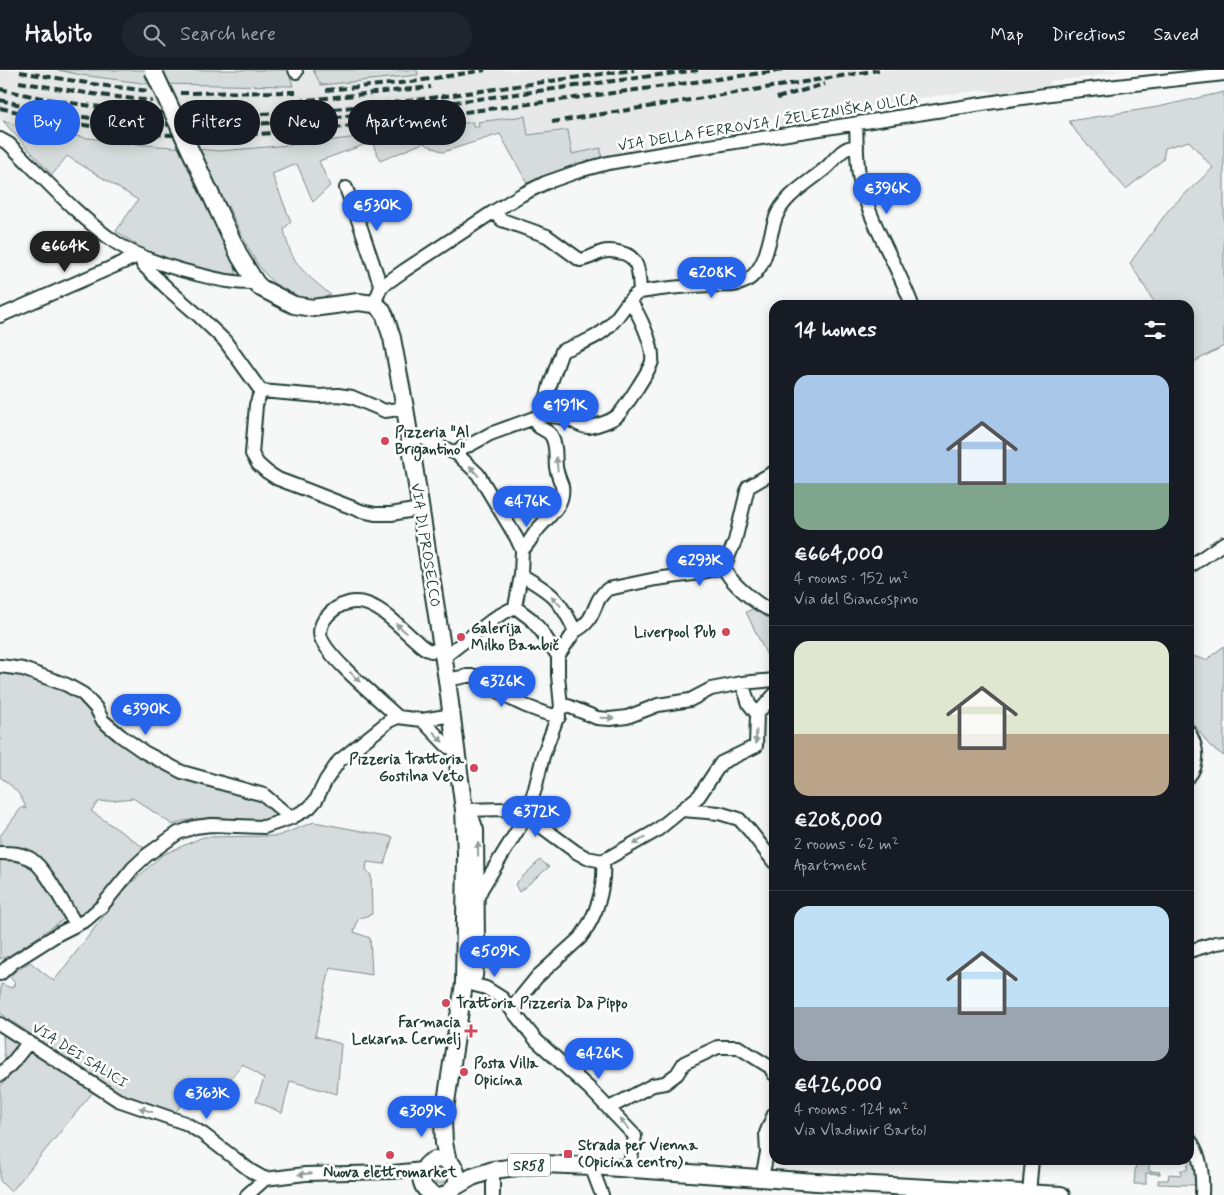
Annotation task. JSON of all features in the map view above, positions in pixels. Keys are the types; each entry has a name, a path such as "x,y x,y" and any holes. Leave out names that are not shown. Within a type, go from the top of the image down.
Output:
{"main road":[{"path":"153,70 240,257 256,283 277,297 294,305 312,308 358,302 374,304"},
{"name":"VIA DI PROSECCO","path":"374,304 381,309 389,325 405,408 447,680 464,810 467,984 443,1122 422,1177"},
{"name":"VIA DI PROSECCO","path":"443,1122 444,1143 450,1163"},
{"name":"SR58","path":"422,1177 438,1160 492,1170"},
{"name":"SR58","path":"450,1163 457,1176 450,1191"},
{"name":"SR58","path":"450,1191 472,1177 492,1170 542,1164 762,1178 816,1189 1061,1195"},
{"path":"422,1177 426,1191 434,1195"}],"street":[{"name":"VIA DELLA FERROVIA / ŽELEZNIŠKA ULICA","path":"381,287 404,270 522,194 582,170 608,163 687,149 1073,91 1224,74"},
{"path":"856,124 861,184 867,203 910,300"},
{"path":"0,139 9,144 95,226 116,242 140,255 180,270 218,280 242,284 256,283"},
{"path":"522,550 560,504 562,493 552,436 548,431 537,425 562,351 601,333 615,321 634,295 640,292 712,285 739,285 748,280 756,273 769,247 776,216 784,202 826,168 845,149 857,146"},
{"path":"346,188 381,287 374,304"},
{"path":"493,212 502,220 547,236 580,260 605,251 626,254 633,258 637,265 640,292"},
{"path":"0,316 64,287 112,269 140,255"},
{"path":"140,255 143,265 225,341 260,391"},
{"path":"457,454 463,447 470,446 490,434 540,417 568,419 584,427 590,427 617,417 652,364 651,348 647,336 630,301"},
{"path":"260,391 352,397 384,411 405,408"},
{"path":"260,391 256,405 252,454 258,464 267,472 278,479 376,514 391,514 420,508"},
{"path":"409,438 423,438 457,454 478,474 509,523 522,550 521,575 515,607"},
{"path":"769,475 748,487 735,541 724,567 726,573 746,593 762,607 769,610"},
{"path":"1194,564 1224,543"},
{"path":"478,897 524,818 535,789 546,749 560,712 558,656 574,631 584,627 590,620 604,592 608,589 724,567"},
{"path":"521,575 557,600 567,615 574,631"},
{"path":"398,717 333,654 322,639 320,630 324,620 332,611 342,604 352,601 367,604 380,610 425,648 443,653 496,617 515,607"},
{"path":"515,607 531,619 558,656"},
{"path":"0,666 23,669 67,685 83,694 96,708 104,721 120,736 144,752 182,772 264,795 291,818"},
{"path":"447,680 466,676 485,676 495,688 542,713 560,712 568,706 597,718 610,719 627,717 658,705 690,700 711,689 769,680"},
{"path":"742,683 749,704 757,714"},
{"path":"464,810 506,810 516,816 531,819 538,822 576,852 587,858 603,861 656,831 699,796 721,763 756,746 757,714 769,701"},
{"path":"0,974 6,965 58,934 86,920 102,906 132,868 178,833 195,827 211,825 264,827 291,818 309,808 316,800 326,780 339,761 389,721 398,717 422,720 452,715"},
{"path":"422,720 448,747 456,748"},
{"path":"1194,743 1196,762 1194,767"},
{"path":"464,810 473,819 477,830 476,976 467,984"},
{"path":"682,810 719,813 738,819 769,856"},
{"path":"0,853 12,853 32,860 72,918"},
{"path":"512,1009 537,977 586,931 599,905 604,881 603,861"},
{"path":"1194,950 1224,942"},
{"path":"467,984 486,988 502,998 536,1040 609,1108 634,1136 629,1169"},
{"name":"VIA DEI SALICI","path":"0,1024 118,1100 185,1123 203,1134 251,1171 266,1179"},
{"path":"0,1075 29,1042"},
{"path":"609,1108 653,1085 665,1083 677,1074 684,1063 718,1047 738,1047 769,1066"},
{"path":"762,1178 767,1153 766,1132 769,1125"},
{"path":"1194,1146 1200,1161 1202,1195"},
{"path":"1029,1193 1032,1165"},
{"path":"591,1166 602,1195"},
{"path":"492,1170 493,1195"},
{"path":"247,1195 266,1179 305,1174 394,1172 422,1177"}],"shaded area":[{"path":"0,70 58,70 150,84 292,86 290,73 299,70 313,70 321,85 418,75 417,70 1123,70 1090,77 1050,81 1051,86 998,94 985,90 910,99 804,116 805,124 795,126 780,127 779,118 644,136 645,150 601,159 601,148 572,154 568,130 528,135 524,116 466,123 466,100 348,100 348,138 338,140 338,100 270,100 270,145 288,145 221,151 147,145 164,145 164,100 90,100 90,138 80,137 80,100 15,100 15,124 0,120"},
{"path":"58,70 288,70 293,86 150,84"},
{"path":"313,70 417,70 418,75 321,85"},
{"path":"1224,92 1224,346 1194,362 1194,300 1153,300 1130,263 1170,208 1213,168 1189,141 1165,148 1163,160 1126,189 1077,133 1069,121 1158,107"},
{"path":"525,116 528,135 568,130 572,154 601,148 601,159 565,169 527,183 500,134 466,145 466,123 473,122 473,127 479,127 478,122"},
{"path":"3,121 15,124 15,134"},
{"path":"80,137 90,138 90,145 147,145 221,151 288,145 338,145 338,140 348,138 348,145 364,145 319,161 330,186 313,202 297,164 272,174 291,222 284,229 291,252 301,269 333,297 311,299 299,298 285,291 263,272 247,246 228,206 210,215 235,265 236,274 224,275 176,262 143,249 116,231 138,200 67,156 52,175 25,145 80,145"},
{"path":"373,145 418,145 380,161"},
{"path":"427,145 465,145 443,152"},
{"path":"757,607 769,615 769,660 746,612"},
{"path":"1224,646 1224,756 1210,746 1194,725 1194,656 1206,660"},
{"path":"0,672 22,673 71,691 98,721 120,741 255,797 282,817 255,822 215,817 183,821 173,825 133,798 98,802 91,811 146,849 97,901 78,918 67,917 11,955 0,959 0,836 22,807 26,809 19,795 0,777"},
{"path":"314,822 393,837 384,864 367,862 366,871 371,875 372,914 358,919 354,932 370,938 372,975 330,968 315,1036 341,1044 337,1094 290,1081 282,1113 256,1101 264,1079 243,1064 219,1092 194,1085 176,1112 126,1100 0,1013 1,984 12,988 15,983 9,976 30,962 54,981 123,891 162,855 203,837 278,836"},
{"path":"540,860 549,867 519,892 515,884"},
{"path":"6,1034 20,1044 9,1059 6,1059 4,1055 3,1036"},
{"path":"30,1052 34,1052 93,1092 11,1192 0,1181 0,1087"},
{"path":"1194,1158 1198,1182 1195,1185 1158,1184 1158,1180 1168,1180 1169,1174 1181,1175 1181,1170 1187,1170 1188,1165 1194,1165"},
{"path":"1136,1165 1149,1165 1149,1171 1160,1172 1160,1174 1146,1173 1146,1184 1134,1184"},
{"path":"436,1170 442,1170 446,1177 442,1184 436,1184 432,1180 432,1174"}],"railway":[{"path":"326,90 411,82 485,70"},
{"path":"0,89 64,102 128,110 226,115 306,111 400,102 634,70"},
{"path":"0,100 34,108 120,122 179,125 260,124 341,117 698,70"},
{"path":"0,108 107,129 172,135 248,134 398,121 784,70"},
{"path":"552,122 879,70"},
{"path":"20,72 149,91"},
{"path":"19,82 143,100"},
{"path":"777,98 825,84"},
{"path":"307,100 431,87"},
{"path":"180,93 296,92"}],"place":[{"name":"Pizzeria \"Al Brigantino\"","path":"385,441"},
{"name":"Liverpool Pub","path":"726,632"},
{"name":"Galerija Milko Bambič","path":"461,637"},
{"name":"Pizzeria Trattoria Gostilna Veto","path":"474,768"},
{"name":"Trattoria Pizzeria Da Pippo","path":"446,1003"},
{"name":"Farmacia Lekarna Cermelj","path":"471,1031"},
{"name":"Posta Villa Opicina","path":"464,1072"},
{"name":"Strada per Vienna (Opicina centro)","path":"568,1154"},
{"name":"Nuova elettromarket","path":"390,1155"}]}
